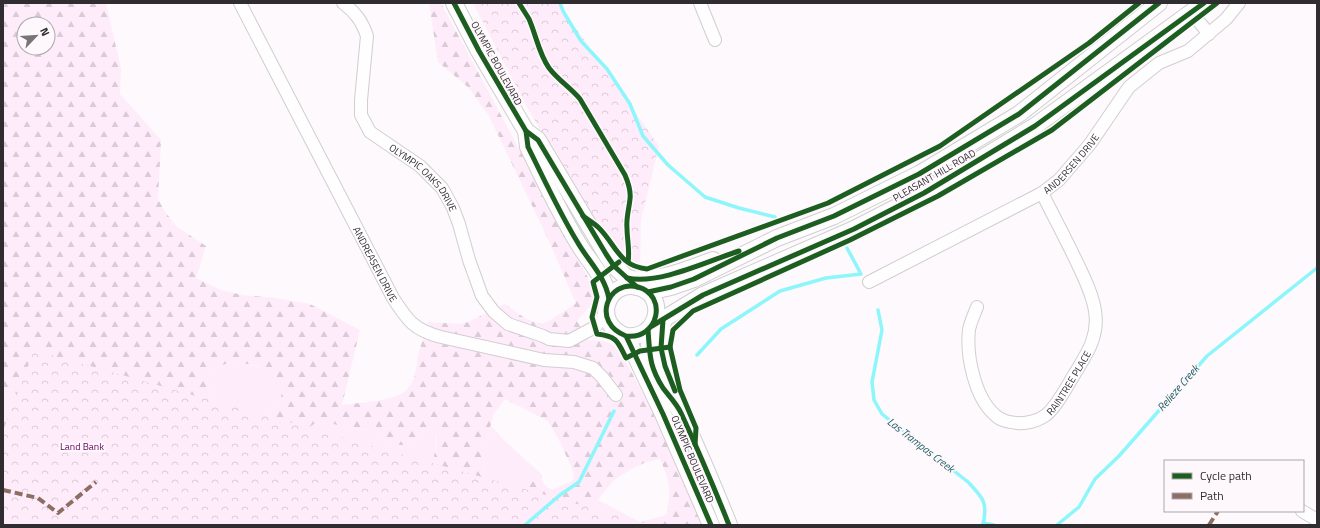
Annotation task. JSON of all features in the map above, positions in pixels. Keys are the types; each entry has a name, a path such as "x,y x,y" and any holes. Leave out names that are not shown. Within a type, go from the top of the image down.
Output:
{"main road":[{"name":"OLYMPIC BOULEVARD","path":"454,3 479,51 526,131 538,140 614,266 653,300 656,308 654,326 665,366 676,394 680,410 708,472 729,525"},
{"name":"PLEASANT HILL ROAD","path":"637,286 671,287 694,279 777,238 834,216 919,174 1019,114 1159,3"},
{"name":"PLEASANT HILL ROAD","path":"654,326 682,306 703,294 854,230 924,193 1034,126 1188,8 1204,3"},
{"name":"OLYMPIC BOULEVARD","path":"526,131 528,147 578,244 607,288 609,313"},
{"path":"654,326 638,336 626,336 618,333 609,313 616,291 621,288 637,286 635,280 643,280 676,273 777,238"},
{"name":"OLYMPIC BOULEVARD","path":"626,336 664,414 711,525"}],"street":[{"name":"ANDREASEN DRIVE","path":"240,3 393,298 414,326 427,334 441,338 544,360 574,362 593,368 616,395"},
{"name":"OLYMPIC OAKS DRIVE","path":"343,3 358,17 364,26 367,36 360,110 361,115 370,132 420,166 442,188 453,208 459,224 469,260 482,296 494,312 508,324 549,339 569,341 595,327 609,313"},
{"path":"700,3 715,40"},
{"name":"ANDERSEN DRIVE","path":"869,282 1042,193 1059,180 1090,144 1129,87 1159,63 1188,51 1226,19 1239,3"},
{"path":"1188,8 1209,34"},
{"name":"RAINTREE PLACE","path":"976,307 969,329 968,347 974,375 985,404 995,416 1007,422 1023,424 1046,415 1059,400 1091,346 1095,330 1096,313 1092,299 1069,244 1042,193"},
{"path":"1304,512 1317,520"}],"green space":[{"path":"3,3 106,3 121,69 120,94 161,140 158,199 176,226 206,246 196,278 221,290 242,295 275,298 310,304 360,330 342,405 386,399 402,394 407,390 413,381 416,372 419,352 428,322 460,324 468,322 505,304 528,320 544,323 576,303 549,241 489,116 469,88 438,62 429,3 441,3 594,289 591,304 577,321 588,340 604,341 613,345 622,355 654,413 702,525 639,525 640,522 666,515 669,499 669,486 660,459 646,462 614,480 582,519 519,494 541,474 544,484 553,490 573,480 574,473 560,442 548,421 505,399 493,415 487,441 483,450 484,485 443,468 434,456 437,432 424,430 408,445 396,445 371,430 348,428 330,423 314,424 290,441 266,420 281,400 282,385 274,376 255,365 231,362 212,369 209,391 212,412 3,441 3,408 17,409 19,401 15,392 8,387 3,390"},
{"path":"473,3 558,3 659,146 641,220 640,275 632,273 619,262 602,238 526,105"},
{"name":"Land Bank","path":"34,350 648,525 3,525 3,431"},
{"path":"231,362 247,364 265,370 282,385 281,400 266,420 290,441 314,424 330,423 348,428 371,430 396,445 408,445 424,430 437,432 434,456 484,485 483,450 491,426 541,474 519,494 128,525 212,412 209,391 212,369"},
{"path":"8,387 15,392 19,401 17,409 3,408 3,390"},
{"path":"598,500 640,522 639,525 583,525 582,519"}],"waterway":[{"name":"Las Trampas Creek","path":"560,3 563,11 581,41 607,69 630,104 643,136 668,165 705,197 739,208 775,217"},
{"path":"697,355 721,329 780,291 826,278 861,274 847,248"},
{"name":"Relieze Creek","path":"1057,525 1079,507 1095,479 1119,456 1207,356 1317,268"},
{"name":"Las Trampas Creek","path":"878,310 882,330 872,382 874,400 882,414 968,482 977,492 983,501 985,511 983,525"},
{"path":"525,525 560,495 579,482 614,411"},
{"name":"Relieze Creek","path":"983,523 994,525"}],"marked path":[{"path":"3,490 38,498 58,513 96,482"},
{"path":"1209,525 1217,512"}],"cycle path":[{"path":"454,3 479,51 526,131 528,147 571,231 604,283 609,299"},
{"path":"519,3 529,19 540,51 549,68 580,99 625,175 630,196 627,221 628,262"},
{"path":"583,216 599,228 619,254 630,264 647,269 828,203 940,146 1089,43 1139,3"},
{"path":"648,292 671,287 694,279 777,238 834,216 919,174 1019,114 1159,3"},
{"path":"652,326 703,295 854,229 924,193 1035,126 1204,3"},
{"path":"695,445 696,428 680,390 670,347 673,330 693,311 850,240 938,196 1052,130 1217,3"},
{"path":"526,131 538,140 614,266 637,287"},
{"path":"627,278 654,278 668,275 739,251"},
{"path":"619,262 593,282 597,297 592,317 597,334 613,338 619,344 626,358 640,351 670,347"},
{"path":"626,336 637,335 646,331 656,316 656,307 653,299 647,292 638,287 627,286 618,289 611,296 607,304 606,313 609,322 615,330 626,336 663,414 711,525"},
{"path":"663,320 661,348 665,366 675,391"},
{"path":"648,330 651,360 655,373 663,388 681,413 729,525"}]}
